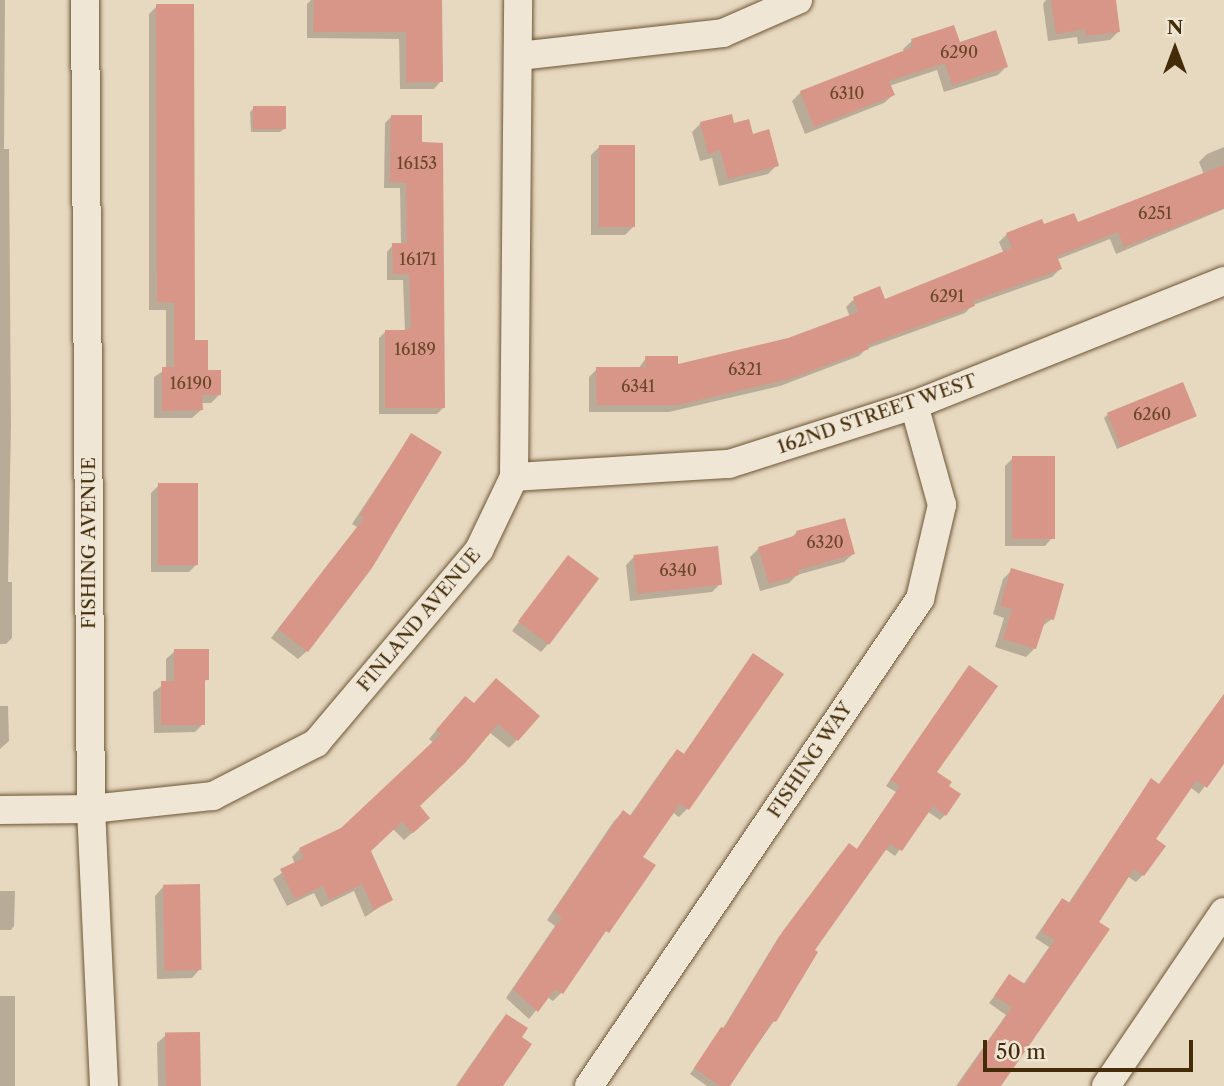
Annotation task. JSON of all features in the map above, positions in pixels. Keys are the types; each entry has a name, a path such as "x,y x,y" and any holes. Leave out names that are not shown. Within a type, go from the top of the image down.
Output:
{"street":[{"name":"FISHING AVENUE","path":"85,0 91,809 104,1086"},
{"name":"FINLAND AVENUE","path":"0,810 91,809 213,796 316,743 479,550 514,477 518,0"},
{"path":"519,56 723,33 798,0"},
{"name":"162ND STREET WEST","path":"514,477 729,464 914,405 1224,281"},
{"name":"FISHING WAY","path":"589,1086 920,599 942,505 914,405"},
{"path":"1106,1086 1224,912"}],"building":[{"path":"314,0 442,0 443,82 406,82 406,32 313,32"},
{"path":"1051,0 1116,0 1120,32 1086,36 1085,29 1056,34"},
{"path":"156,4 194,4 195,340 208,340 208,370 221,370 221,395 202,395 203,410 162,411 162,367 174,367 174,303 157,302"},
{"path":"954,25 960,42 996,30 1008,67 952,85 945,63 889,81 895,95 814,127 800,91 913,47 911,39"},
{"path":"253,106 286,106 286,129 253,129"},
{"path":"732,114 734,123 749,119 753,134 769,129 779,166 728,179 720,150 708,154 700,122"},
{"path":"391,115 422,115 422,142 443,143 445,408 385,408 385,330 408,330 411,326 409,274 393,274 392,243 407,243 406,183 390,182"},
{"path":"599,145 635,145 635,227 599,227"},
{"path":"1224,165 1224,208 1124,247 1118,232 1057,256 1062,269 973,301 975,306 867,345 869,349 789,379 678,405 597,405 596,367 646,367 645,356 678,356 678,364 788,338 858,312 853,297 880,286 885,299 1012,248 1006,233 1042,219 1044,224 1074,213 1078,222"},
{"path":"1183,382 1197,416 1121,447 1107,413"},
{"path":"411,433 442,452 372,568 308,652 278,629 364,518 360,515"},
{"path":"1012,456 1055,456 1055,539 1012,539"},
{"path":"158,483 198,483 198,565 158,565"},
{"path":"845,518 855,554 798,570 799,575 769,584 758,547 797,535 796,531"},
{"path":"718,546 722,585 638,594 633,555"},
{"path":"568,555 599,578 549,645 518,621"},
{"path":"1011,568 1064,584 1054,620 1046,618 1036,649 1003,639 1012,609 1000,606"},
{"path":"174,649 209,649 209,680 205,680 205,725 161,725 161,681 174,681"},
{"path":"753,653 784,674 689,810 680,804 643,857 656,865 609,933 606,931 563,994 555,989 538,1012 513,989 562,917 554,911 623,810 631,816 677,749 684,754"},
{"path":"969,665 998,686 937,772 952,782 949,786 961,794 946,816 933,806 902,851 890,844 815,950 818,952 776,1022 773,1021 730,1086 720,1086 694,1068 721,1027 724,1028 783,931 849,843 857,849 900,786 890,780"},
{"path":"496,678 540,716 518,741 498,724 465,763 420,806 430,818 413,833 402,822 371,851 393,900 374,910 362,884 329,900 323,886 295,899 280,869 304,858 299,848 341,828 441,734 436,730 465,696 474,703"},
{"path":"1224,694 1224,764 1207,788 1197,780 1156,839 1166,846 1144,876 1134,869 1099,922 1110,929 1001,1086 958,1086 1012,1007 994,996 1009,974 1025,984 1055,940 1041,931 1062,898 1070,903 1151,778 1159,784"},
{"path":"200,884 202,970 165,971 163,885"},
{"path":"506,1014 528,1028 522,1037 532,1044 503,1086 457,1086"},
{"path":"200,1032 201,1086 166,1086 165,1033"}]}
